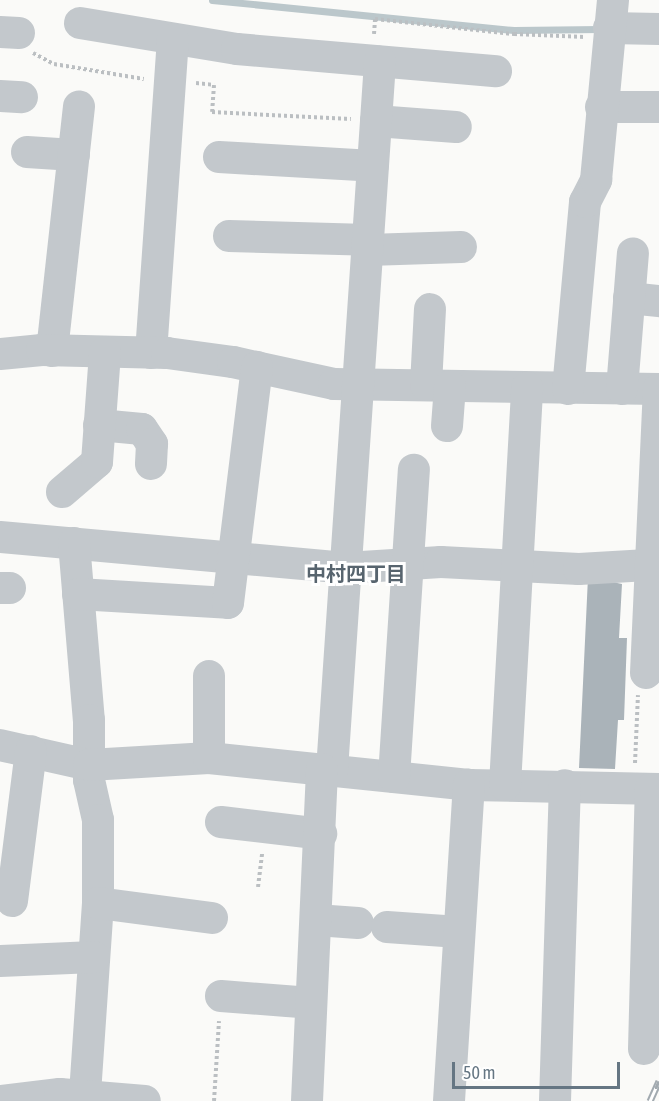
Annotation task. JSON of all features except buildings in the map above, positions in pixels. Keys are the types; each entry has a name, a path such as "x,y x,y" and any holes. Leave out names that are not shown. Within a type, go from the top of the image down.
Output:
{"street":[{"path":"80,20 173,40 376,62 496,71"},
{"path":"568,388 585,202 596,180 610,21 659,29"},
{"path":"151,353 173,40"},
{"path":"307,1101 310,1003 321,834 346,568 359,384 376,121 376,62"},
{"path":"52,351 79,106"},
{"path":"601,107 659,107"},
{"path":"376,121 456,127"},
{"path":"27,152 74,154"},
{"path":"219,157 373,166"},
{"path":"229,236 368,245 461,247"},
{"path":"622,388 644,300 633,253"},
{"path":"430,309 438,386 447,426"},
{"path":"0,354 52,351 151,353 257,367 334,384 659,389 648,564 646,673"},
{"path":"62,492 97,462 105,352"},
{"path":"78,594 228,603 257,367"},
{"path":"505,785 526,387"},
{"path":"99,425 142,429 152,444 151,464"},
{"path":"394,777 410,565 414,470"},
{"path":"0,537 346,568 518,564 579,569 648,564"},
{"path":"74,543 89,720 89,765 98,820 98,903 85,1095"},
{"path":"208,758 209,676"},
{"path":"0,745 89,765 208,758 469,784 648,789 644,1049"},
{"path":"12,901 31,751"},
{"path":"448,1101 469,784"},
{"path":"555,1101 565,785"},
{"path":"221,822 321,834"},
{"path":"98,903 212,918"},
{"path":"316,920 459,932"},
{"path":"0,961 94,957"},
{"path":"221,996 310,1003"},
{"path":"0,1101 85,1095 135,1100"}],"path":[{"path":"376,62 375,19 550,37 610,21"},
{"path":"646,673 636,705 648,789"},
{"path":"258,887 264,827"},
{"path":"214,1101 221,996"}],"waterway":[{"path":"212,0 514,30 600,29"}],"railway":[{"path":"650,1101 659,1081"}],"district":[{"name":"中村四丁目","path":"356,573"}]}
